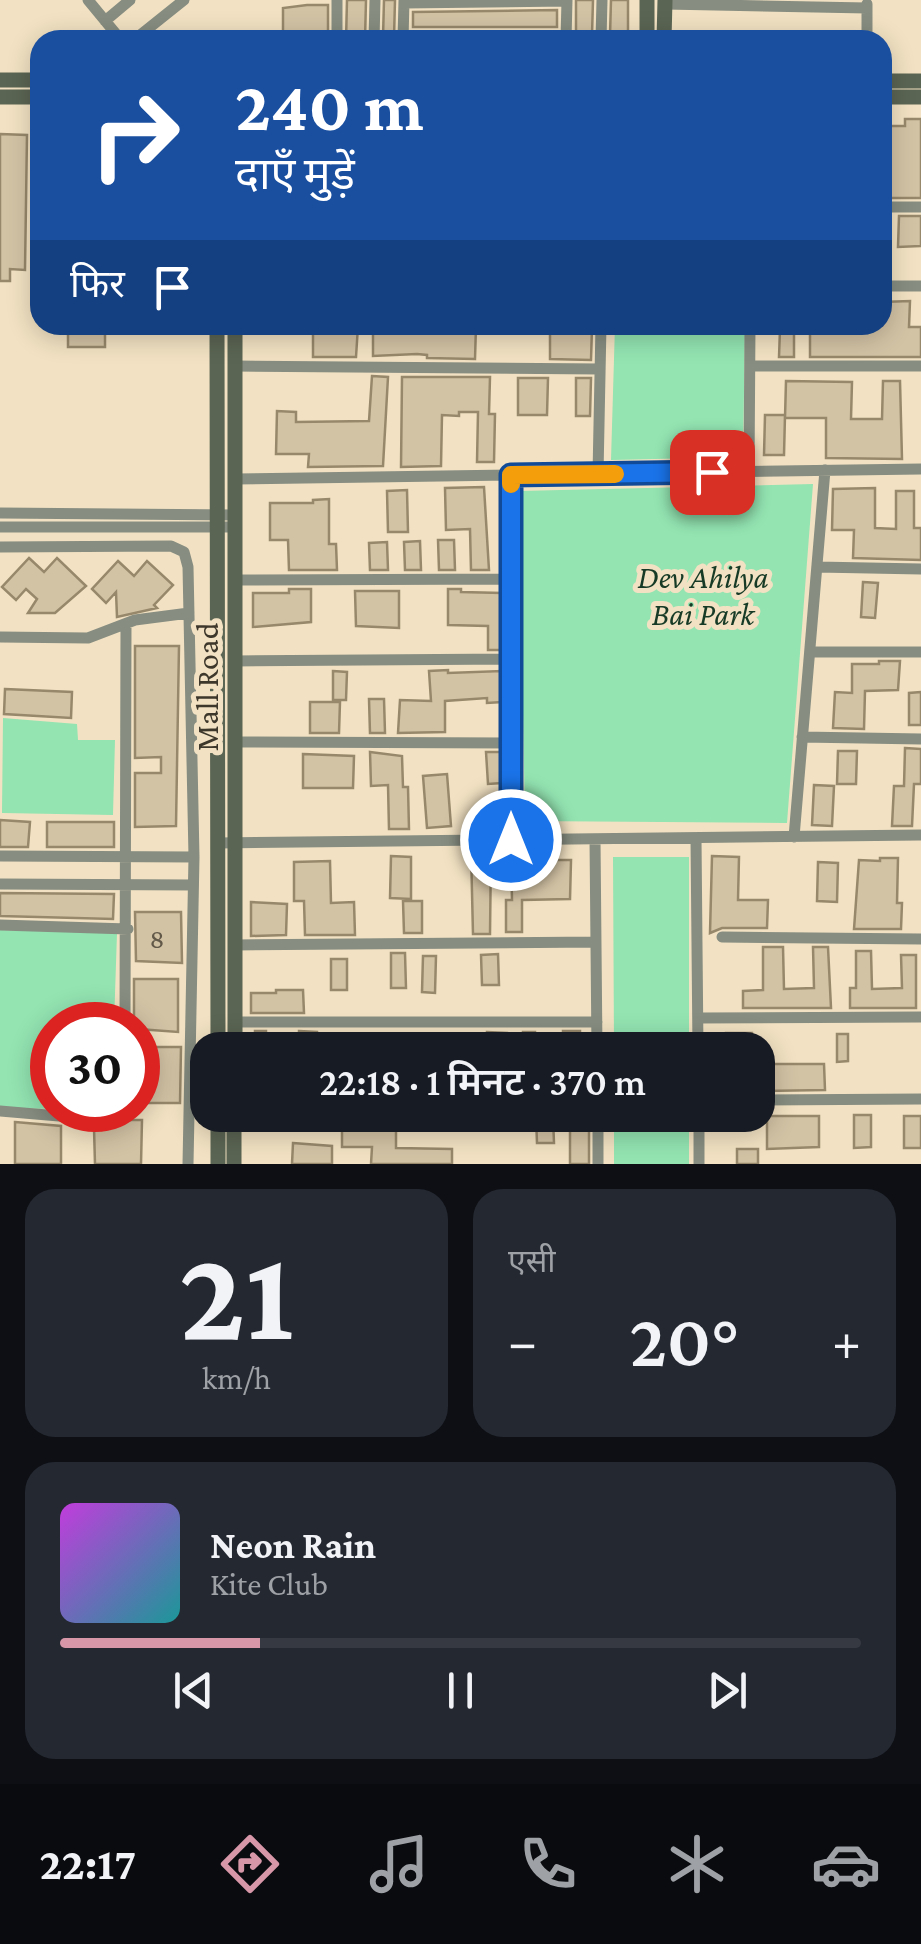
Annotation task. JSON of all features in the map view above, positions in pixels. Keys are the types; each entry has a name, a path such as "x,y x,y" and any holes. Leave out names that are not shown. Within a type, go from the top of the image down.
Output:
{"street":[{"path":"88,0 112,30"},
{"path":"105,21 130,0"},
{"path":"146,30 184,0"},
{"path":"337,30 338,0"},
{"path":"374,30 375,0"},
{"path":"403,30 404,2 567,0 566,30"},
{"path":"602,0 602,30"},
{"path":"646,30 647,0"},
{"path":"664,30 665,2 867,4 867,30"},
{"path":"0,80 30,80"},
{"path":"892,81 921,81"},
{"path":"0,96 30,97"},
{"path":"892,97 921,97"},
{"path":"892,207 921,207"},
{"path":"892,286 921,286"},
{"name":"Mall Road","path":"217,335 226,521 226,843 219,1032"},
{"name":"Mall Road","path":"235,335 235,479 226,521 235,580 235,742 226,843 235,944 236,1032"},
{"path":"598,474 602,335"},
{"path":"750,335 750,472"},
{"path":"235,366 600,370"},
{"path":"750,366 921,366"},
{"path":"235,479 921,469"},
{"path":"794,837 825,470"},
{"path":"511,475 511,840"},
{"path":"0,513 226,521"},
{"path":"0,527 226,521"},
{"path":"99,527 100,546"},
{"path":"0,546 171,546 184,552 188,567 194,857 188,1164"},
{"path":"816,567 921,569"},
{"path":"235,580 511,579"},
{"path":"0,637 88,638 148,618 189,613"},
{"path":"126,624 126,1002"},
{"path":"810,652 921,652"},
{"path":"235,661 511,659"},
{"path":"802,737 921,738"},
{"path":"235,742 511,743"},
{"path":"226,843 921,835"},
{"path":"696,838 698,1032"},
{"path":"595,839 597,1032"},
{"path":"0,856 194,857"},
{"path":"0,884 193,885"},
{"path":"0,925 128,929"},
{"path":"722,937 921,939"},
{"path":"235,944 596,942"},
{"path":"698,1018 921,1017"},
{"path":"236,1022 597,1022"},
{"path":"775,1100 921,1099"},
{"path":"0,1111 30,1114"},
{"path":"218,1132 218,1164"},
{"path":"234,1132 234,1164"},
{"path":"598,1132 598,1164"},
{"path":"699,1132 699,1164"}],"green space":[{"path":"615,335 745,335 743,457 611,460"},
{"name":"Dev Ahilya Bai Park","path":"813,484 787,823 525,821 519,491"},
{"path":"3,718 77,724 78,740 115,740 113,815 2,813"},
{"path":"613,857 689,857 689,1032 614,1032"},
{"path":"0,930 117,933 115,1002 30,1002 30,1109 0,1108"},
{"path":"614,1132 689,1132 689,1164 614,1164"}],"building":[{"path":"347,0 366,0 365,30 346,30"},
{"path":"384,0 395,0 394,30 383,30"},
{"path":"576,0 593,0 592,30 576,30"},
{"path":"611,0 628,0 628,30 610,30"},
{"path":"328,5 328,30 283,30 283,8"},
{"path":"557,10 557,27 413,27 413,12"},
{"path":"905,119 921,119 921,198 892,198 892,126 905,126"},
{"path":"0,134 27,135 25,270 10,269 10,281 0,281"},
{"path":"899,216 921,216 921,246 898,247"},
{"path":"910,301 909,327 921,327 921,357 810,357 810,335 892,335 892,302"},
{"path":"68,335 105,335 105,347 68,347"},
{"path":"313,335 357,335 356,357 313,357"},
{"path":"373,335 476,335 475,359 427,358 417,354 373,356"},
{"path":"550,335 592,335 591,360 550,359"},
{"path":"780,335 794,335 794,357 779,357"},
{"path":"372,376 388,377 383,466 308,467 309,454 276,454 277,411 296,412 296,422 369,421"},
{"path":"402,377 490,377 489,414 495,414 494,462 477,462 478,412 459,412 459,416 442,415 441,466 401,467"},
{"path":"518,378 548,378 547,415 518,415"},
{"path":"576,378 591,378 590,416 576,416"},
{"path":"786,381 852,382 851,419 882,419 883,381 900,381 902,459 826,458 826,418 785,418"},
{"path":"765,415 785,415 784,455 764,455"},
{"path":"484,487 489,570 471,570 470,529 446,530 445,488"},
{"path":"875,488 875,528 896,529 896,491 914,491 914,528 921,528 921,560 853,558 854,530 832,530 833,489"},
{"path":"407,490 408,532 388,532 387,491"},
{"path":"329,499 329,544 336,544 337,570 289,570 288,540 270,540 270,503"},
{"path":"438,540 454,540 455,570 439,570"},
{"path":"420,541 421,570 405,570 404,542"},
{"path":"387,542 388,570 370,570 369,543"},
{"path":"29,558 44,572 57,558 86,586 55,613 28,613 37,599 26,589 16,600 2,587"},
{"path":"118,561 134,576 147,561 173,585 154,605 157,608 117,617 116,592 106,603 92,589"},
{"path":"863,582 878,583 875,618 861,617"},
{"path":"289,589 311,589 311,622 253,627 253,593 289,593"},
{"path":"448,589 502,593 502,650 488,650 488,626 448,625"},
{"path":"355,591 399,591 399,628 356,626"},
{"path":"135,646 179,646 176,826 135,827 135,773 161,773 161,757 135,758"},
{"path":"900,661 898,690 865,691 864,729 833,728 835,692 852,693 852,664"},
{"path":"333,671 347,672 346,700 333,700"},
{"path":"429,671 502,671 502,702 487,703 487,698 445,701 445,732 398,733 400,700 431,701"},
{"path":"5,689 72,692 71,718 4,714"},
{"path":"921,692 921,725 909,725 909,693"},
{"path":"369,699 384,699 385,733 370,733"},
{"path":"310,702 340,702 339,733 310,733"},
{"path":"905,748 921,749 921,784 914,784 912,826 892,826 894,786 904,786"},
{"path":"838,751 857,751 856,784 837,784"},
{"path":"370,752 402,756 403,787 408,787 409,829 389,829 388,785 371,786"},
{"path":"486,752 502,752 502,783 488,784"},
{"path":"303,754 354,756 353,788 303,788"},
{"path":"447,774 451,826 427,828 423,776"},
{"path":"814,785 834,786 832,826 812,825"},
{"path":"0,820 30,822 28,847 0,847"},
{"path":"47,822 114,822 114,847 47,847"},
{"path":"491,849 490,934 473,934 471,850"},
{"path":"391,856 411,857 411,899 390,898"},
{"path":"511,856 571,860 570,899 522,900 522,932 506,932 506,900 512,900"},
{"path":"712,856 739,857 738,900 768,900 767,928 722,928 710,933"},
{"path":"898,858 901,929 854,929 859,860"},
{"path":"330,861 331,903 354,902 355,935 305,935 304,901 294,901 294,862"},
{"path":"818,862 838,863 837,902 817,901"},
{"path":"0,893 114,894 113,919 0,916"},
{"path":"403,901 422,901 422,933 404,933"},
{"path":"251,902 287,904 286,935 251,936"},
{"path":"135,912 181,912 182,963 136,961"},
{"path":"763,947 783,947 784,989 814,988 813,947 828,947 831,1008 743,1008 743,991 763,990"},
{"path":"856,951 871,951 872,989 902,988 901,955 916,955 916,1008 850,1008 850,988 856,988"},
{"path":"391,953 405,953 406,988 391,988"},
{"path":"498,954 499,985 482,985 481,955"},
{"path":"423,956 436,956 435,993 422,992"},
{"path":"331,959 347,959 347,990 331,990"},
{"path":"134,979 178,979 178,1032 160,1031 160,1002 134,1002"},
{"path":"303,990 304,1013 251,1013 251,993"},
{"path":"837,1034 848,1034 848,1061 837,1062"},
{"path":"160,1047 181,1047 180,1103 160,1103"},
{"path":"775,1064 824,1064 825,1090 775,1091"},
{"path":"854,1115 871,1115 871,1147 854,1148"},
{"path":"775,1116 819,1116 819,1147 767,1149 767,1132 775,1132"},
{"path":"904,1116 921,1116 921,1148 904,1148"},
{"path":"15,1122 30,1123 30,1132 61,1132 61,1164 15,1164"},
{"path":"94,1132 142,1132 141,1164 95,1164"},
{"path":"342,1132 396,1132 396,1148 452,1149 452,1164 371,1164 372,1147 342,1147"},
{"path":"537,1132 554,1132 554,1143 537,1143"},
{"path":"570,1132 589,1132 589,1164 570,1164"},
{"path":"293,1143 332,1146 332,1164 292,1164"},
{"path":"737,1149 758,1149 758,1164 737,1164"}],"slow traffic":[{"path":"511,484 511,475 615,474"}],"route":[{"path":"511,840 511,475 712,472"}]}
